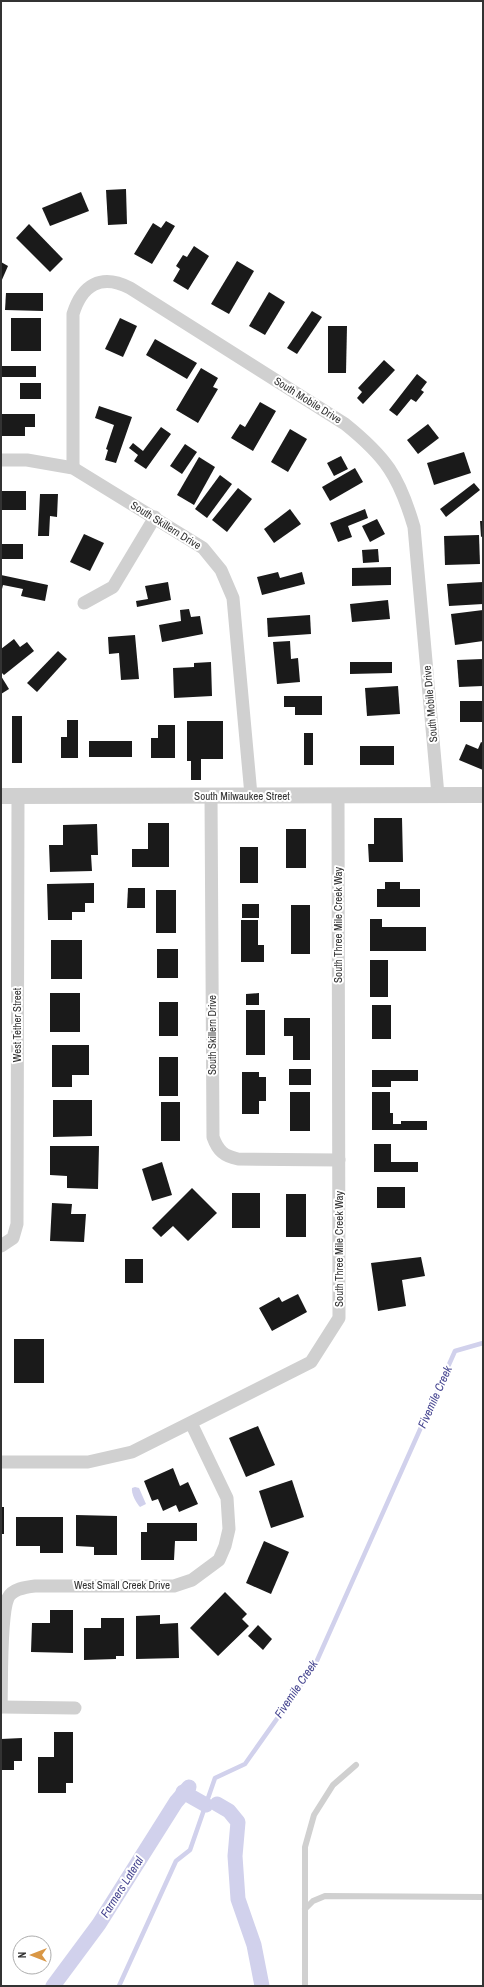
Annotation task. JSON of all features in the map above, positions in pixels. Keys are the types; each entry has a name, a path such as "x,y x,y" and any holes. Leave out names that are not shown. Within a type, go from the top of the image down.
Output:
{"street":[{"name":"South Mobile Drive","path":"73,468 73,314 77,301 84,291 96,284 109,281 121,283 130,288 345,424 368,443 389,466 405,496 414,527 438,795"},
{"name":"South Skillern Drive","path":"1,460 27,460 73,468 155,517 203,548 221,570 233,598 251,796"},
{"path":"84,603 113,587 155,517"},
{"name":"South Milwaukee Street","path":"1,796 483,795"},
{"name":"West Tether Street","path":"1,1246 13,1238 17,1224 18,796"},
{"name":"South Skillern Drive","path":"211,796 212,1137 220,1151 228,1157 238,1159 339,1160"},
{"name":"South Three Mile Creek Way","path":"1,1462 88,1462 132,1452 312,1362 339,1318 338,796"},
{"name":"West Small Creek Drive","path":"1,1707 3,1612 8,1597 20,1588 35,1586 174,1586 192,1580 219,1560 225,1546 229,1529 227,1498 191,1422"},
{"path":"1,1707 75,1708"}],"lane":[{"path":"305,1986 305,1847 314,1816 333,1785 356,1765"},
{"path":"305,1909 313,1901 325,1896 483,1897"}],"water":[{"path":"132,1488 139,1488 146,1504 140,1507 135,1501 132,1493"}],"building":[{"path":"126,189 127,224 108,225 106,190"},
{"path":"81,192 89,211 50,226 42,208"},
{"path":"166,221 175,226 152,264 134,254 153,223 161,228"},
{"path":"29,224 63,259 50,272 16,238"},
{"path":"194,246 209,256 188,290 173,281 180,269 176,266 183,255 187,257"},
{"path":"237,261 254,271 229,314 211,304"},
{"path":"1,262 8,266 1,282"},
{"path":"269,292 285,302 265,335 249,326"},
{"path":"6,293 43,293 43,311 5,310"},
{"path":"312,311 322,317 297,354 287,348"},
{"path":"11,318 41,318 41,351 11,351"},
{"path":"120,318 137,326 123,357 105,349"},
{"path":"328,326 347,326 346,373 328,373"},
{"path":"155,339 197,363 187,379 146,355"},
{"path":"384,360 395,370 363,404 357,398 362,392 358,388"},
{"path":"1,366 36,366 36,377 1,377"},
{"path":"201,368 218,378 213,387 218,389 198,423 176,410"},
{"path":"417,374 427,382 421,390 424,392 416,402 411,399 397,416 389,410"},
{"path":"20,383 41,383 41,399 20,399"},
{"path":"260,402 276,411 253,451 231,438 240,424 245,427"},
{"path":"99,406 132,417 116,463 105,460 108,450 106,449 114,425 95,418"},
{"path":"1,414 35,414 35,427 25,427 25,436 1,436"},
{"path":"428,424 439,438 418,454 407,440"},
{"path":"161,427 171,434 146,469 134,461 138,455 129,448 133,443 143,451"},
{"path":"290,429 307,439 288,472 271,462"},
{"path":"185,444 197,452 182,474 170,466"},
{"path":"464,452 471,473 434,485 427,463"},
{"path":"341,456 348,469 334,476 327,463"},
{"path":"199,457 215,467 194,505 177,495"},
{"path":"355,468 363,482 330,501 322,487"},
{"path":"220,475 232,484 207,518 195,509"},
{"path":"474,483 480,490 446,517 440,509"},
{"path":"238,488 252,499 227,532 212,520"},
{"path":"1,491 26,491 26,510 1,510"},
{"path":"40,494 58,494 57,517 50,516 49,536 38,536"},
{"path":"290,509 301,524 274,543 264,529"},
{"path":"365,509 368,518 348,526 352,537 338,542 330,523"},
{"path":"377,519 385,534 370,542 362,526"},
{"path":"480,521 483,521 483,536 481,537"},
{"path":"84,534 104,543 90,571 70,562"},
{"path":"479,535 480,564 445,565 444,536"},
{"path":"2,544 23,544 23,559 2,559"},
{"path":"378,549 379,562 363,563 362,550"},
{"path":"391,567 391,585 352,586 352,568"},
{"path":"278,572 280,578 302,572 305,584 262,595 257,577"},
{"path":"1,575 48,585 45,601 21,596 23,589 3,585 1,593"},
{"path":"168,582 171,600 137,607 136,601 148,599 145,586"},
{"path":"483,582 483,604 449,606 447,584"},
{"path":"388,600 390,619 352,622 350,604"},
{"path":"189,609 191,617 200,616 203,634 162,642 159,625 181,621 180,610"},
{"path":"483,610 483,641 455,645 451,614"},
{"path":"310,615 311,634 268,637 267,618"},
{"path":"135,635 139,679 121,680 119,653 109,654 108,637"},
{"path":"14,639 20,647 27,642 34,651 4,675 1,672 1,649"},
{"path":"290,641 291,659 298,658 300,682 277,684 273,642"},
{"path":"58,651 67,659 37,692 27,683"},
{"path":"483,659 483,686 459,687 457,660"},
{"path":"211,662 212,696 174,698 173,668 194,667 194,663"},
{"path":"350,662 392,662 392,673 350,674"},
{"path":"1,676 9,689 1,694"},
{"path":"398,686 400,714 367,716 365,688"},
{"path":"284,696 322,696 322,715 295,715 295,707 284,707"},
{"path":"460,701 483,701 483,722 460,722"},
{"path":"12,716 22,716 22,763 12,763"},
{"path":"67,720 78,720 78,758 61,758 61,737 67,737"},
{"path":"187,721 223,721 223,759 201,759 201,780 191,780 191,761 187,761"},
{"path":"158,725 175,725 175,758 151,758 151,738 158,738"},
{"path":"304,733 313,733 313,765 304,765"},
{"path":"89,741 132,741 132,757 89,757"},
{"path":"481,742 483,743 483,770 459,760 466,744 478,749"},
{"path":"360,746 394,746 394,765 360,765"},
{"path":"374,818 402,818 403,862 369,862 368,844 374,844"},
{"path":"148,823 169,823 169,867 132,867 132,849 148,849"},
{"path":"97,824 98,855 91,855 92,871 50,872 49,845 63,845 63,825"},
{"path":"286,829 306,829 306,868 286,868"},
{"path":"240,847 258,847 258,883 240,883"},
{"path":"385,882 400,882 400,889 420,889 420,907 377,907 377,889 385,889"},
{"path":"94,883 94,903 85,903 85,912 72,912 72,920 48,920 47,884"},
{"path":"128,888 145,888 145,908 127,908"},
{"path":"156,890 176,890 176,933 156,933"},
{"path":"242,904 259,904 259,918 242,918"},
{"path":"291,905 310,905 310,954 291,954"},
{"path":"370,919 382,919 382,927 426,927 426,951 370,951"},
{"path":"241,920 258,920 258,945 264,945 264,962 241,962"},
{"path":"51,940 82,940 82,979 51,979"},
{"path":"157,949 178,949 178,978 157,978"},
{"path":"370,960 388,960 388,997 370,997"},
{"path":"50,993 80,993 80,1032 50,1032"},
{"path":"259,993 259,1005 246,1005 246,994"},
{"path":"159,1002 178,1002 178,1036 159,1036"},
{"path":"372,1005 391,1005 391,1039 372,1039"},
{"path":"246,1010 265,1010 265,1055 246,1055"},
{"path":"284,1018 310,1018 310,1060 293,1060 293,1036 284,1036"},
{"path":"52,1045 89,1045 89,1075 72,1075 72,1087 52,1087"},
{"path":"159,1057 178,1057 178,1096 159,1096"},
{"path":"289,1069 311,1069 311,1085 289,1085"},
{"path":"372,1070 418,1070 418,1081 391,1081 391,1087 372,1087"},
{"path":"242,1072 259,1072 259,1077 266,1077 266,1101 259,1101 259,1114 242,1114"},
{"path":"290,1092 310,1092 310,1131 290,1131"},
{"path":"372,1092 390,1092 390,1113 393,1113 393,1124 401,1124 401,1121 427,1121 427,1130 372,1130"},
{"path":"53,1100 92,1100 92,1136 53,1137"},
{"path":"161,1102 180,1102 180,1141 161,1141"},
{"path":"374,1144 391,1144 391,1162 418,1162 418,1172 374,1172"},
{"path":"50,1146 99,1146 98,1189 67,1188 67,1176 50,1175"},
{"path":"162,1162 172,1195 152,1201 142,1169"},
{"path":"377,1187 405,1187 405,1208 377,1208"},
{"path":"192,1188 217,1213 188,1241 173,1226 161,1237 152,1228"},
{"path":"232,1193 260,1193 260,1228 232,1228"},
{"path":"286,1194 306,1194 306,1237 286,1237"},
{"path":"52,1203 72,1204 71,1214 86,1214 84,1242 50,1241"},
{"path":"421,1257 425,1276 402,1280 406,1306 378,1311 371,1263"},
{"path":"125,1259 143,1259 143,1283 125,1283"},
{"path":"298,1294 307,1312 272,1331 259,1308 279,1297 282,1302"},
{"path":"14,1339 44,1339 44,1383 14,1383"},
{"path":"258,1426 275,1465 246,1477 229,1438"},
{"path":"173,1468 180,1486 188,1482 198,1504 179,1512 176,1505 163,1511 158,1499 152,1501 144,1481"},
{"path":"292,1480 304,1517 271,1528 259,1491"},
{"path":"1,1507 4,1507 4,1534 1,1534"},
{"path":"76,1515 117,1516 117,1555 94,1555 94,1547 76,1546"},
{"path":"16,1517 63,1517 63,1553 40,1553 40,1546 16,1546"},
{"path":"147,1523 197,1523 197,1541 175,1541 174,1560 141,1560 141,1532 147,1532"},
{"path":"264,1541 289,1552 271,1594 246,1583"},
{"path":"225,1592 247,1614 242,1619 249,1626 218,1656 190,1628"},
{"path":"50,1610 73,1610 73,1653 31,1652 32,1623 50,1623"},
{"path":"160,1615 160,1624 178,1623 179,1658 136,1659 136,1616"},
{"path":"101,1618 124,1618 124,1656 116,1656 116,1659 84,1660 84,1628 101,1628"},
{"path":"258,1625 272,1639 263,1650 248,1636"},
{"path":"54,1732 73,1732 73,1783 66,1783 66,1793 38,1793 38,1757 54,1757"},
{"path":"22,1738 22,1761 14,1761 14,1770 1,1770 1,1739"}],"waterway":[{"name":"Fivemile Creek","path":"119,1986 176,1861 190,1850 215,1778 245,1764 315,1665 455,1351 483,1343"},
{"name":"Farmers Lateral","path":"53,1986 99,1924 176,1802 189,1787"},
{"path":"183,1792 206,1805"},
{"name":"Farmers Lateral","path":"217,1804 229,1811 238,1822 235,1856 238,1899 254,1945 262,1986"}]}
